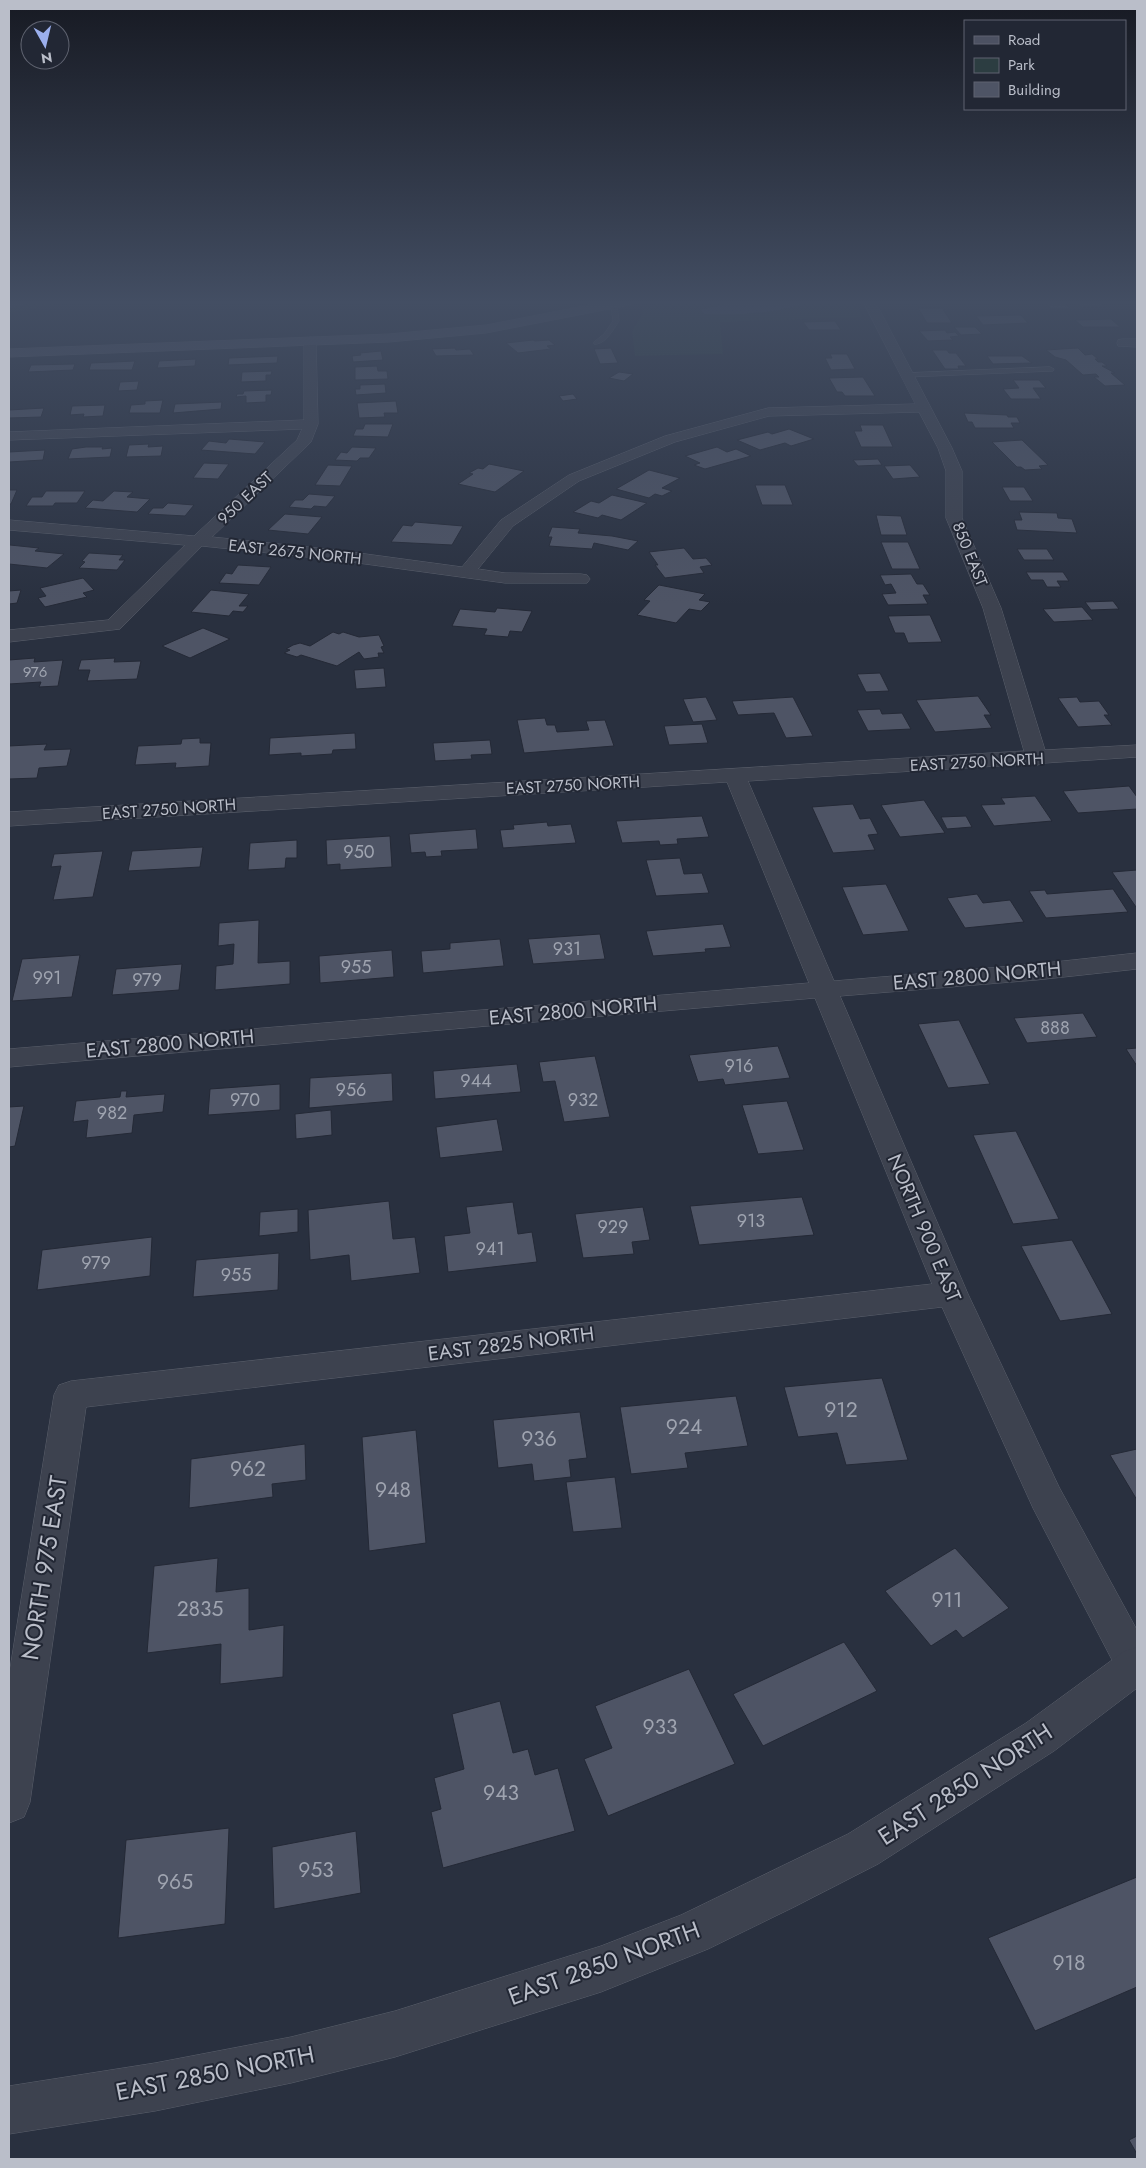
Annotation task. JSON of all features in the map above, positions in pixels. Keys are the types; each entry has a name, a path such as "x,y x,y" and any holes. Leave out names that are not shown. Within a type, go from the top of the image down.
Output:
{"street":[{"name":"950 EAST","path":"9,636 113,625 198,541 304,442 311,424 311,402"},
{"name":"850 EAST","path":"921,402 945,448 954,471 954,518 992,608 1037,759"},
{"path":"467,572 507,523 574,478 670,439 768,412 924,408"},
{"path":"9,436 311,424"},
{"name":"EAST 2675 NORTH","path":"9,525 336,555 505,578 581,579"},
{"name":"EAST 2750 NORTH","path":"9,818 1037,759 1137,751"},
{"name":"NORTH 900 EAST","path":"735,776 952,1294 1046,1497 1137,1667"},
{"name":"EAST 2800 NORTH","path":"9,1058 1036,972 1137,961"},
{"name":"EAST 2825 NORTH","path":"71,1395 952,1294"},
{"name":"NORTH 975 EAST","path":"9,1802 71,1395"},
{"name":"EAST 2850 NORTH","path":"9,2110 155,2087 291,2060 394,2034 619,1962 692,1933 864,1849 1040,1737 1137,1667"}],"building":[{"path":"145,402 162,402 160,413 129,413 131,405 145,404"},
{"path":"222,402 221,409 173,413 175,404"},
{"path":"396,402 398,413 384,413 385,417 359,418 357,403"},
{"path":"105,405 103,416 83,417 84,414 70,415 72,406"},
{"path":"44,408 41,417 9,418 9,410"},
{"path":"964,413 1007,415 1008,417 1017,417 1020,423 1011,423 1014,428 975,428 972,422 968,422"},
{"path":"365,424 393,424 388,437 353,436 356,429 363,429"},
{"path":"860,425 883,425 893,447 861,447 854,431 862,431"},
{"path":"789,429 814,439 791,446 785,443 760,450 737,440 768,432 772,434"},
{"path":"229,439 265,442 255,454 201,450 209,441 226,443"},
{"path":"1022,440 1048,465 1039,466 1042,469 1025,470 1017,467 992,442"},
{"path":"149,444 148,447 163,446 161,456 126,457 129,445"},
{"path":"86,447 112,448 110,457 68,459 72,449"},
{"path":"352,447 376,448 369,458 360,458 357,461 335,460 341,452 347,453"},
{"path":"717,447 727,452 736,449 751,456 705,469 694,465 700,463 685,456"},
{"path":"45,450 43,460 9,462 9,452"},
{"path":"878,459 882,465 858,466 853,460"},
{"path":"204,463 229,464 218,479 193,478"},
{"path":"489,464 524,471 495,492 458,484 473,474 469,473 478,468 483,469"},
{"path":"328,465 352,466 340,486 315,485"},
{"path":"910,465 920,477 893,479 884,466"},
{"path":"649,470 680,478 662,488 672,491 662,496 655,494 649,498 616,489"},
{"path":"755,485 785,485 793,505 762,505"},
{"path":"1002,487 1024,487 1033,501 1010,501"},
{"path":"9,490 17,490 11,504 9,504"},
{"path":"46,491 85,491 77,503 55,503 53,506 26,506 32,497 42,497"},
{"path":"114,491 133,492 127,497 150,499 137,512 85,508 93,500 103,501"},
{"path":"309,494 335,496 326,507 314,506 311,509 289,507 295,500 303,500"},
{"path":"612,495 647,503 621,520 602,515 598,518 573,512 591,501 599,503"},
{"path":"168,503 194,505 185,516 148,514 153,508 163,508"},
{"path":"1019,512 1057,513 1058,518 1072,519 1077,533 1017,530 1014,520 1022,520"},
{"path":"285,514 322,517 308,534 268,530"},
{"path":"876,515 901,516 907,535 881,535"},
{"path":"415,522 463,526 452,545 391,542 403,525 412,526"},
{"path":"552,527 580,529 578,533 612,536 638,541 628,550 594,543 592,549 549,546 552,537 548,537"},
{"path":"881,542 908,542 920,569 892,569"},
{"path":"10,545 39,548 35,551 64,554 47,568 9,564"},
{"path":"684,548 693,559 706,558 712,565 700,567 704,573 665,578 655,565 658,565 649,552"},
{"path":"1017,549 1047,549 1054,560 1024,560"},
{"path":"89,553 123,555 119,560 125,560 117,570 79,568 85,562 82,561"},
{"path":"238,565 271,567 259,585 219,583 226,573 232,574"},
{"path":"1026,572 1063,572 1069,581 1057,581 1061,587 1047,587 1043,580 1031,580"},
{"path":"911,574 917,584 923,584 930,595 923,595 928,604 888,605 882,594 896,593 891,584 885,585 880,575"},
{"path":"83,578 94,590 83,593 87,597 45,607 38,598 46,596 40,588"},
{"path":"659,585 705,594 699,600 710,602 701,611 689,609 676,623 637,615 650,601 644,600"},
{"path":"21,590 17,603 9,604 9,591"},
{"path":"211,590 249,594 239,606 248,606 243,612 233,611 229,616 191,612"},
{"path":"1113,601 1119,609 1091,610 1085,602"},
{"path":"1082,607 1093,620 1054,622 1043,609"},
{"path":"497,608 532,611 522,632 510,631 508,637 484,635 487,629 452,626 460,609 495,612"},
{"path":"930,615 942,642 908,643 904,633 895,633 888,616"},
{"path":"203,628 230,639 190,658 162,646"},
{"path":"333,632 339,634 343,632 359,637 379,635 384,646 381,647 384,653 378,653 379,657 364,659 359,652 337,666 301,655 297,657 284,653 290,650 286,649 300,643 310,646"},
{"path":"35,658 34,662 63,660 58,686 39,687 41,682 9,684 9,660"},
{"path":"115,658 114,662 141,661 137,679 87,681 90,670 78,670 81,660"},
{"path":"384,668 386,687 356,689 354,670"},
{"path":"880,673 889,691 866,692 857,674"},
{"path":"978,696 991,715 984,715 992,728 935,732 916,700"},
{"path":"706,697 717,720 693,722 683,699"},
{"path":"793,697 813,736 786,738 774,713 738,715 732,701"},
{"path":"1077,697 1080,702 1099,701 1109,715 1104,715 1112,725 1078,727 1058,698"},
{"path":"880,709 882,714 902,713 911,729 868,731 857,710"},
{"path":"545,718 547,725 555,725 557,732 589,730 586,721 605,720 614,746 524,753 517,720"},
{"path":"702,724 708,743 669,745 664,726"},
{"path":"355,733 356,749 333,750 332,754 301,756 301,753 269,755 270,738"},
{"path":"200,738 200,743 211,743 209,766 175,768 176,763 135,765 138,746 181,744 182,739"},
{"path":"490,740 492,754 471,755 472,759 435,761 433,743"},
{"path":"47,744 44,750 71,749 67,766 39,768 37,778 9,779 9,746"},
{"path":"1129,786 1137,797 1137,809 1078,813 1063,791"},
{"path":"1035,796 1052,821 994,826 981,805 1005,804 1001,798"},
{"path":"924,800 945,833 900,837 881,805"},
{"path":"853,804 860,819 870,818 878,834 868,835 875,850 833,853 812,807"},
{"path":"702,816 709,837 677,839 678,844 660,845 659,841 622,843 616,821"},
{"path":"966,816 972,827 947,829 941,817"},
{"path":"547,822 548,826 571,824 576,843 503,848 500,830 514,829 513,825"},
{"path":"476,829 478,849 441,851 442,856 426,857 425,852 411,853 409,834"},
{"path":"390,836 392,867 340,870 340,864 327,865 326,840"},
{"path":"297,840 297,858 286,858 285,868 248,870 250,843"},
{"path":"203,847 200,867 128,871 132,851"},
{"path":"103,851 93,897 53,900 61,866 51,867 54,854"},
{"path":"680,858 684,874 702,873 709,893 656,896 646,860"},
{"path":"1137,870 1137,907 1136,907 1112,872"},
{"path":"886,884 909,931 863,935 842,887"},
{"path":"1113,889 1128,912 1046,918 1029,891 1045,890 1047,894"},
{"path":"977,894 983,903 1010,900 1024,922 965,928 947,898"},
{"path":"259,920 258,963 290,961 290,984 215,990 216,966 233,964 234,944 218,946 219,923"},
{"path":"723,924 731,947 705,949 706,952 653,956 646,931"},
{"path":"600,934 605,959 533,964 528,939"},
{"path":"500,939 504,966 423,973 421,951 450,949 450,943"},
{"path":"392,950 394,977 320,983 319,956"},
{"path":"80,955 72,997 12,1001 22,959"},
{"path":"182,964 179,990 112,995 116,969"},
{"path":"1083,1013 1097,1037 1027,1043 1014,1018"},
{"path":"959,1020 990,1084 948,1088 918,1024"},
{"path":"778,1046 790,1078 725,1085 723,1079 698,1082 689,1055"},
{"path":"1137,1048 1137,1066 1126,1049"},
{"path":"595,1056 610,1117 564,1122 555,1081 543,1082 539,1062"},
{"path":"517,1064 521,1092 435,1099 433,1071"},
{"path":"392,1073 393,1101 309,1108 310,1078"},
{"path":"280,1084 280,1110 208,1115 210,1089"},
{"path":"121,1091 127,1091 126,1097 165,1094 163,1112 134,1115 132,1133 86,1138 88,1120 73,1122 76,1101 120,1097"},
{"path":"787,1101 804,1150 758,1154 742,1105"},
{"path":"24,1106 15,1146 9,1147 9,1107"},
{"path":"331,1110 332,1135 296,1139 295,1114"},
{"path":"497,1119 503,1151 440,1158 436,1127"},
{"path":"1016,1131 1059,1219 1013,1224 973,1135"},
{"path":"802,1197 814,1235 699,1245 690,1206"},
{"path":"389,1201 393,1239 415,1237 420,1273 351,1281 349,1255 310,1260 308,1210"},
{"path":"513,1202 518,1234 532,1232 537,1262 448,1272 444,1236 470,1233 466,1207"},
{"path":"643,1207 650,1240 632,1242 634,1254 583,1258 575,1214"},
{"path":"298,1209 298,1232 259,1236 260,1212"},
{"path":"152,1237 150,1276 37,1290 42,1250"},
{"path":"1072,1240 1112,1314 1060,1321 1021,1246"},
{"path":"279,1253 278,1290 193,1297 196,1260"},
{"path":"882,1378 908,1460 846,1465 837,1433 798,1437 784,1387"},
{"path":"736,1396 748,1446 685,1453 688,1468 631,1474 620,1407"},
{"path":"580,1412 587,1458 569,1460 571,1477 534,1481 532,1464 498,1468 493,1420"},
{"path":"416,1430 426,1543 369,1551 362,1437"},
{"path":"305,1444 306,1480 272,1484 273,1497 189,1508 191,1459"},
{"path":"1137,1449 1137,1500 1110,1455"},
{"path":"615,1477 622,1528 573,1532 566,1482"},
{"path":"955,1548 1009,1608 963,1638 956,1630 931,1646 885,1591"},
{"path":"218,1558 216,1592 249,1588 249,1630 284,1625 283,1677 220,1684 221,1644 147,1653 154,1566"},
{"path":"844,1642 877,1691 763,1746 733,1694"},
{"path":"689,1669 735,1764 608,1816 584,1759 612,1748 595,1706"},
{"path":"500,1701 513,1753 528,1749 535,1775 558,1768 575,1831 443,1868 431,1812 441,1809 434,1778 464,1769 452,1714"},
{"path":"229,1828 225,1924 118,1938 126,1840"},
{"path":"356,1831 361,1893 274,1909 272,1847"},
{"path":"1137,1877 1137,1987 1035,2031 988,1938"},
{"path":"1137,2136 1137,2154 1129,2140"}]}
